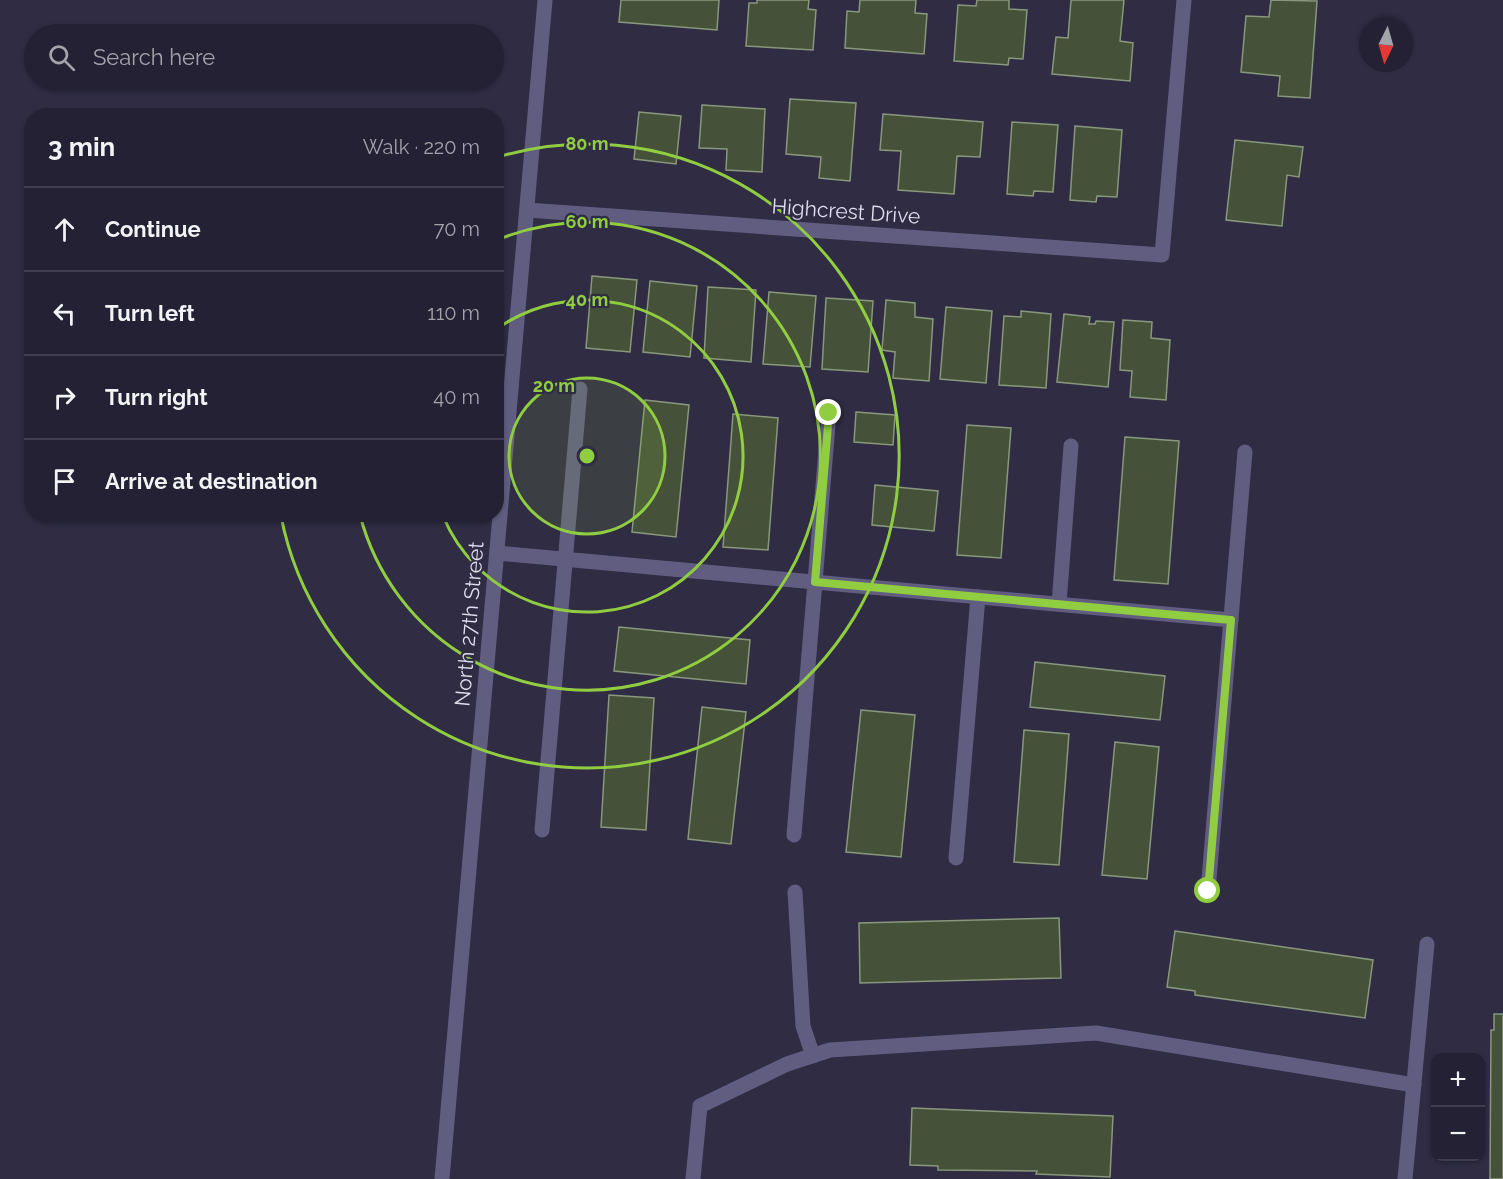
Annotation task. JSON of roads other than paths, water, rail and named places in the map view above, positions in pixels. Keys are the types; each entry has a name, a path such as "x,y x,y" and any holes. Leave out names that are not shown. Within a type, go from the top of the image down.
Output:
{"street":[{"name":"North 27th Street","path":"504,473 545,0"},
{"name":"Highcrest Drive","path":"527,210 1162,255 1184,0"},
{"path":"542,830 580,389"},
{"path":"794,835 829,413"},
{"path":"1059,604 1071,446"},
{"path":"1208,891 1245,452"},
{"name":"North 27th Street","path":"442,1179 500,522"},
{"path":"497,553 1231,620"},
{"path":"956,858 978,597"},
{"path":"795,892 802,1026 813,1056"},
{"path":"1405,1179 1427,944"},
{"path":"693,1179 700,1106 787,1065 830,1050 1096,1033 1414,1085"}]}
